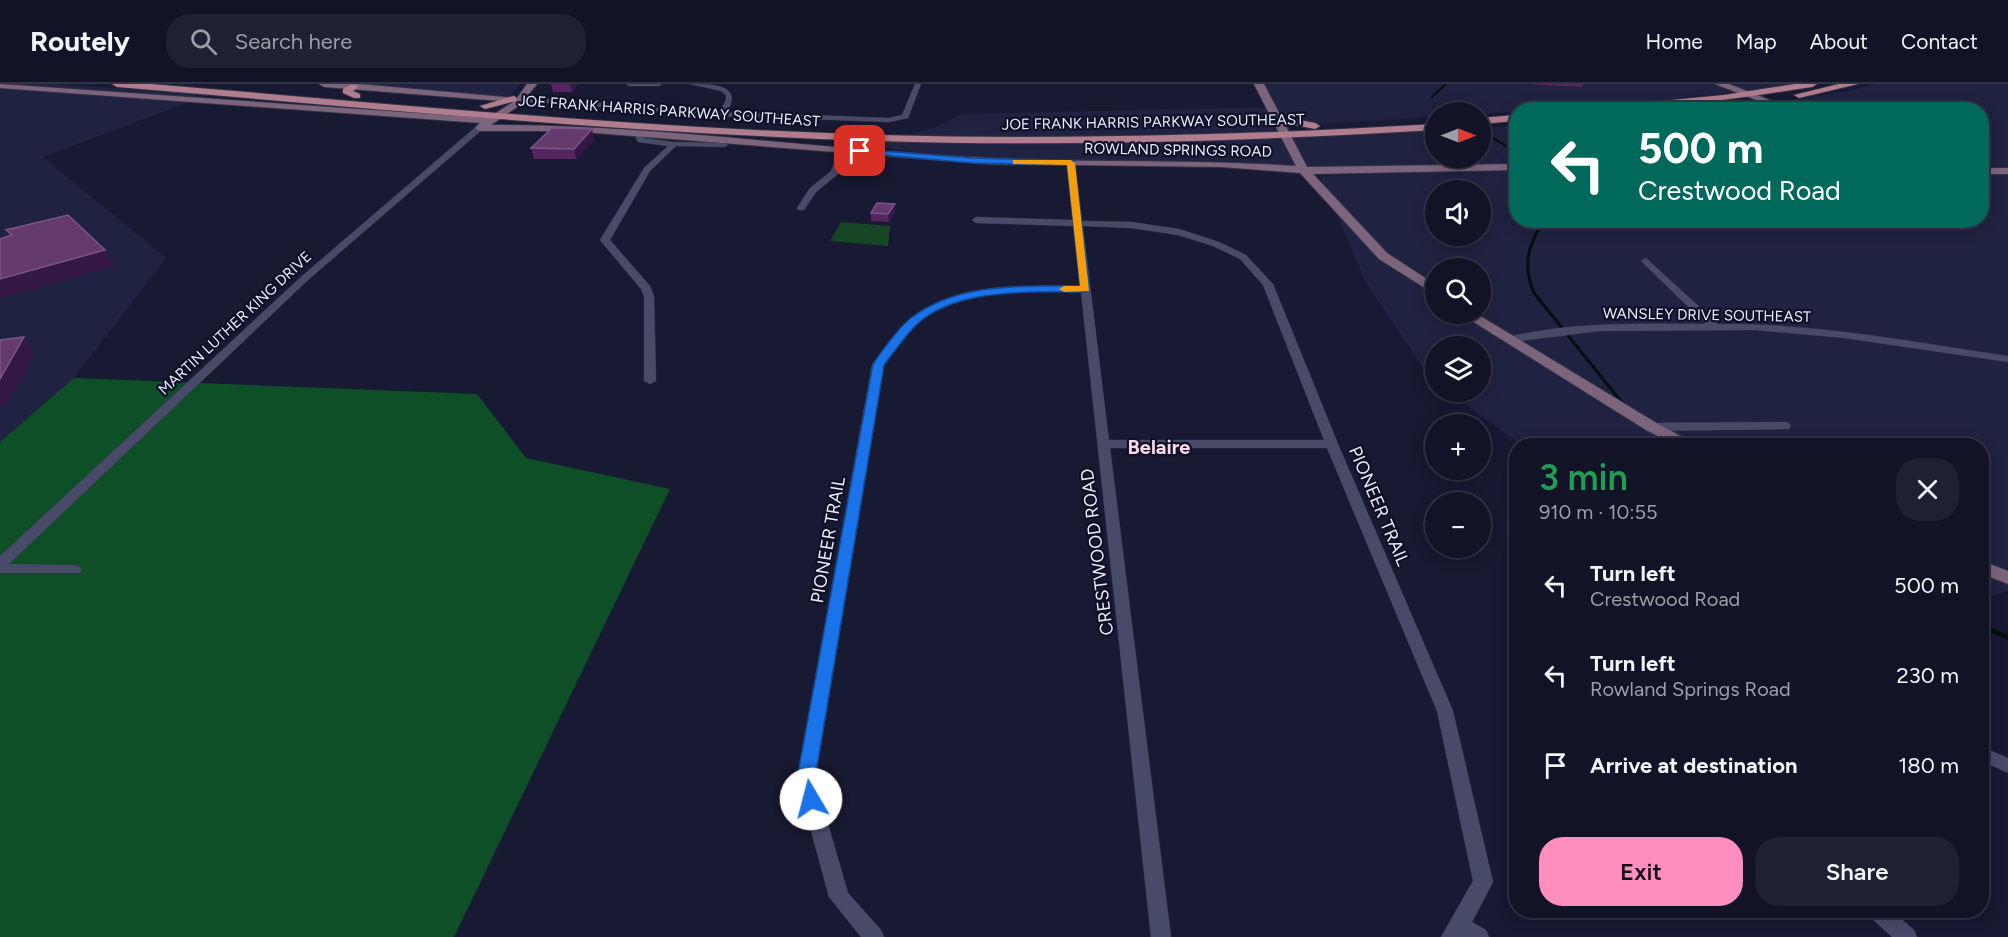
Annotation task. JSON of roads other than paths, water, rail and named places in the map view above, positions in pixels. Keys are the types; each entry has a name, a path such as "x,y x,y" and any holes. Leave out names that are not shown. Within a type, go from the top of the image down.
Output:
{"main road":[{"name":"JOE FRANK HARRIS PARKWAY SOUTHEAST","path":"117,84 251,95 507,107 756,133 1026,140 1250,137 1286,135 1315,130 1425,125"},
{"name":"JOE FRANK HARRIS PARKWAY SOUTHEAST","path":"206,84 355,99 485,106 507,107 531,101 736,124 907,131 1286,135"},
{"path":"1697,102 1759,97 1812,84"},
{"path":"1734,102 1836,84"},
{"path":"1715,102 1853,84"},
{"path":"251,95 507,107"},
{"path":"1491,120 1509,119"},
{"path":"1286,135 1306,131 1425,125"},
{"path":"1026,140 1268,132 1298,140 1315,130"}],"street":[{"path":"324,84 355,99"},
{"name":"MARTIN LUTHER KING DRIVE","path":"507,107 531,101 532,84"},
{"name":"MARTIN LUTHER KING DRIVE","path":"0,566 305,278 532,84"},
{"path":"629,84 659,84"},
{"path":"693,84 723,89 729,94 730,100 722,114"},
{"path":"531,101 722,114 861,120 905,116 918,84"},
{"path":"1259,84 1303,170 1383,255 1425,284"},
{"path":"1720,84 1759,97"},
{"path":"1731,84 1759,97"},
{"path":"0,86 507,107"},
{"name":"ROWLAND SPRINGS ROAD","path":"355,99 484,125 549,127 972,160 1235,164 1303,170 1509,167"},
{"path":"638,134 641,140 724,146"},
{"path":"650,381 649,296 646,288 606,240 646,170 674,144"},
{"path":"801,208 813,190 835,172 843,149"},
{"name":"CRESTWOOD ROAD","path":"1071,163 1161,937"},
{"path":"1989,171 2008,171"},
{"name":"PIONEER TRAIL","path":"976,220 1131,225 1179,232 1215,244 1243,257 1268,284 1332,444 1445,711 1483,882 1456,932"},
{"path":"1646,261 1715,327"},
{"name":"PIONEER TRAIL","path":"874,937 839,897 806,779 878,364 913,322 938,306 996,290 1085,289"},
{"path":"1486,324 1652,427 1675,438"},
{"name":"WANSLEY DRIVE SOUTHEAST","path":"1512,339 1600,328 1715,327 1804,330 2008,359"},
{"path":"1652,427 1785,426"},
{"path":"1104,444 1332,444"},
{"path":"0,566 75,570"},
{"path":"1989,570 2008,578"},
{"path":"1989,757 2008,766"},
{"path":"1885,918 1907,937"},
{"path":"1456,932 1479,937"}],"waterway":[{"path":"1432,97 1446,84"},
{"path":"1491,137 1509,148"},
{"path":"1540,228 1528,255 1528,273 1534,293 1619,399"},
{"path":"1618,398 1624,405"},
{"path":"1989,630 1996,632"},
{"path":"1992,631 2008,637"}],"district":[{"name":"Belaire","path":"1159,447"}]}
